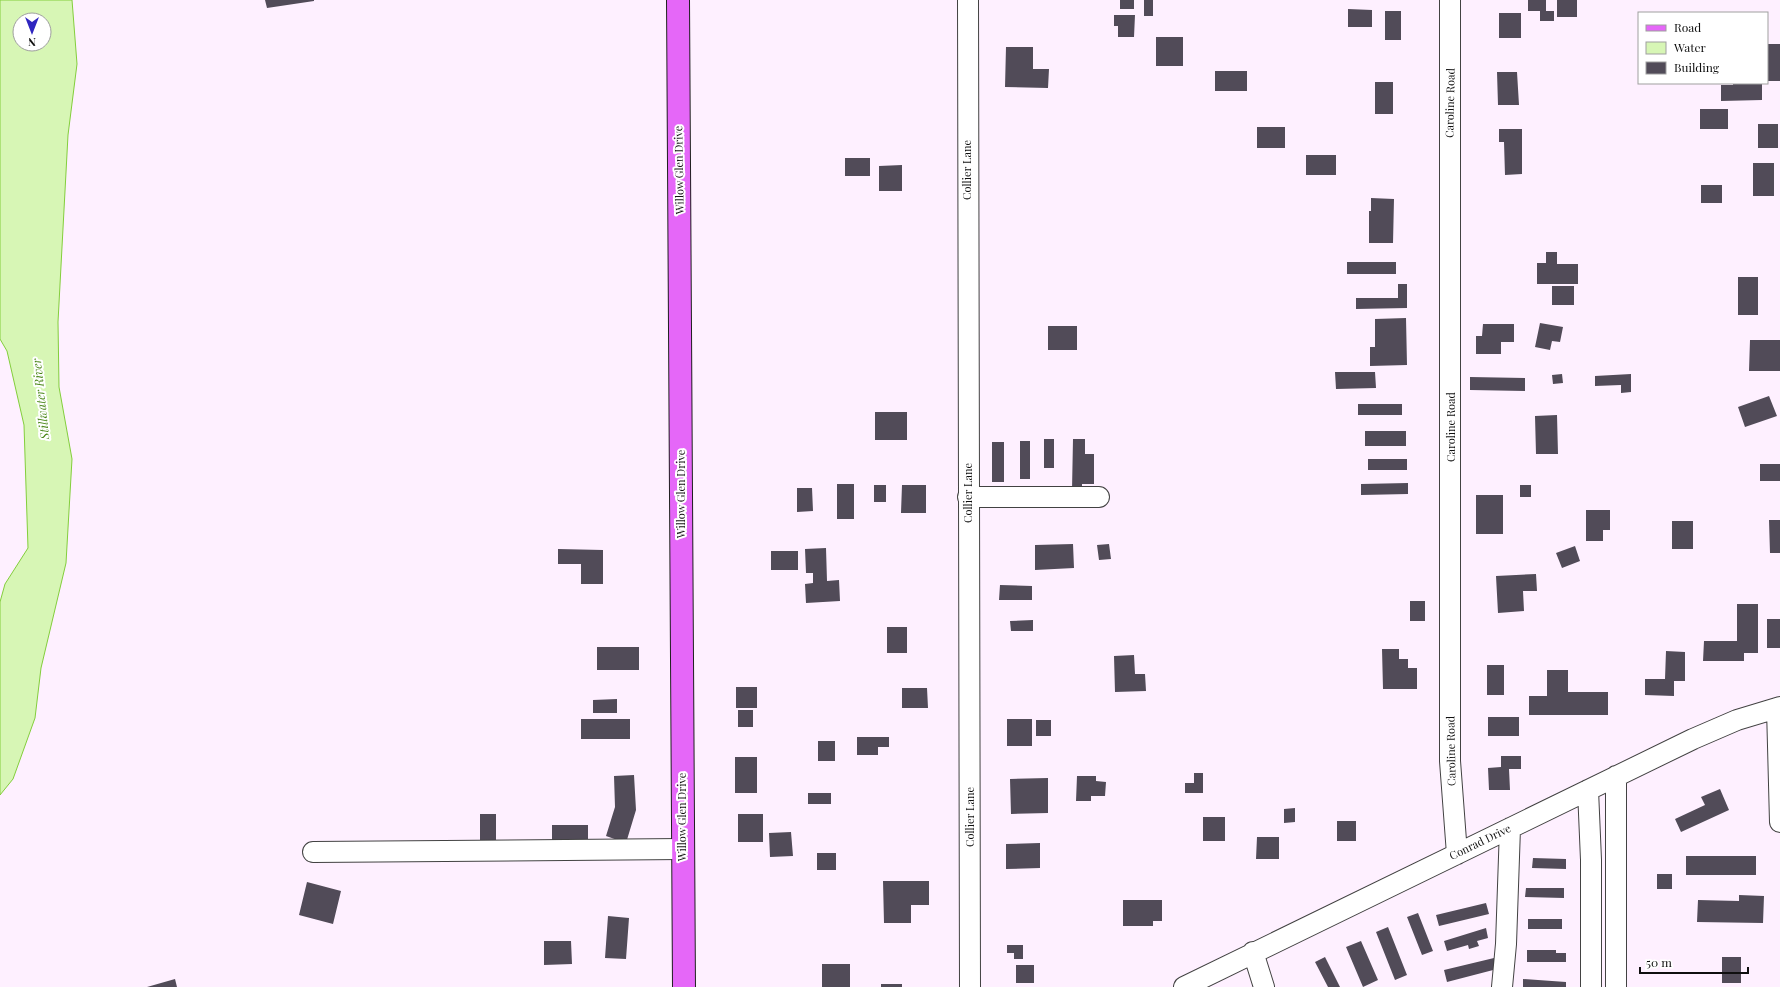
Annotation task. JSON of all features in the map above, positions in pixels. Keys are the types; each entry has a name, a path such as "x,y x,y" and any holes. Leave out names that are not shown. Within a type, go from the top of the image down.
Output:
{"main road":[{"name":"Willow Glen Drive","path":"678,0 684,987"}],"street":[{"name":"Collier Lane","path":"968,0 970,987"},
{"name":"Caroline Road","path":"1450,0 1450,761 1457,854"},
{"path":"968,496 1099,496"},
{"path":"1778,708 1780,822"},
{"name":"Conrad Drive","path":"1184,987 1253,952 1693,739 1736,720 1778,708"},
{"path":"1616,776 1616,987"},
{"path":"1588,790 1591,860 1591,987"},
{"path":"1502,987 1506,944 1510,828"},
{"path":"313,852 682,849"},
{"path":"1253,952 1264,987"}],"water":[{"name":"Stillwater River","path":"0,0 72,0 77,64 68,135 58,322 59,387 72,459 66,563 41,668 35,718 13,779 0,795 0,602 5,584 28,548 24,425 7,351 0,339"}],"building":[{"path":"265,0 314,0 314,1 267,8"},
{"path":"1120,0 1134,0 1134,9 1120,9"},
{"path":"1144,0 1153,0 1153,16 1144,16"},
{"path":"1528,0 1546,0 1546,11 1554,11 1554,21 1540,21 1540,11 1528,11"},
{"path":"1557,0 1577,0 1577,17 1557,17"},
{"path":"1348,9 1372,10 1372,27 1348,27"},
{"path":"1385,11 1401,11 1401,40 1385,40"},
{"path":"1499,13 1521,13 1521,38 1499,38"},
{"path":"1114,15 1135,15 1134,37 1118,37 1118,26 1114,26"},
{"path":"1156,37 1183,37 1183,66 1156,66"},
{"path":"1768,44 1780,44 1780,81 1768,81"},
{"path":"1006,47 1033,47 1033,69 1049,69 1048,88 1005,87"},
{"path":"1215,71 1247,71 1247,91 1215,91"},
{"path":"1497,72 1517,72 1519,105 1498,105"},
{"path":"1375,82 1393,82 1393,114 1375,114"},
{"path":"1762,84 1762,100 1721,101 1721,85"},
{"path":"1700,109 1728,109 1728,129 1700,129"},
{"path":"1758,124 1778,124 1778,148 1758,148"},
{"path":"1257,127 1285,127 1285,148 1257,148"},
{"path":"1499,129 1522,129 1522,174 1505,175 1504,142 1499,142"},
{"path":"1306,155 1336,155 1336,175 1306,175"},
{"path":"845,158 870,158 870,176 845,176"},
{"path":"1753,163 1774,163 1774,196 1753,196"},
{"path":"902,165 902,191 879,191 879,166"},
{"path":"1701,185 1722,185 1722,203 1701,203"},
{"path":"1371,198 1394,199 1393,243 1369,243 1369,211 1371,211"},
{"path":"1546,252 1557,252 1557,264 1578,264 1578,284 1537,284 1537,263 1546,263"},
{"path":"1347,262 1396,262 1396,274 1347,274"},
{"path":"1738,277 1758,277 1758,315 1738,315"},
{"path":"1398,284 1407,284 1407,308 1356,309 1356,298 1398,298"},
{"path":"1552,286 1574,286 1574,305 1552,305"},
{"path":"1406,318 1407,365 1370,366 1370,347 1375,347 1375,319"},
{"path":"1540,323 1563,327 1560,342 1552,341 1550,350 1535,347"},
{"path":"1483,324 1514,324 1514,342 1501,342 1501,354 1476,354 1476,336 1482,336"},
{"path":"1048,326 1077,326 1077,350 1048,350"},
{"path":"1750,340 1780,340 1780,371 1749,371"},
{"path":"1335,372 1375,372 1376,388 1336,389"},
{"path":"1562,374 1563,383 1553,384 1552,375"},
{"path":"1631,374 1631,392 1621,393 1621,385 1595,386 1595,376"},
{"path":"1470,377 1525,378 1525,391 1470,390"},
{"path":"1769,396 1777,416 1745,427 1738,407"},
{"path":"1358,404 1402,404 1402,415 1358,415"},
{"path":"875,412 907,412 907,440 875,440"},
{"path":"1557,415 1558,454 1536,454 1535,416"},
{"path":"1365,431 1406,431 1406,446 1365,446"},
{"path":"1044,439 1054,439 1054,468 1044,468"},
{"path":"1073,439 1085,439 1085,454 1094,454 1094,484 1082,484 1082,490 1072,490"},
{"path":"1020,441 1030,441 1030,479 1020,479"},
{"path":"992,442 1004,442 1004,482 992,482"},
{"path":"1368,459 1407,459 1407,470 1368,470"},
{"path":"1760,464 1780,464 1780,481 1760,481"},
{"path":"1408,483 1408,494 1361,495 1361,484"},
{"path":"837,484 854,484 854,519 837,519"},
{"path":"874,485 886,485 886,502 874,502"},
{"path":"902,485 926,485 926,513 901,513"},
{"path":"1520,485 1531,485 1531,497 1520,497"},
{"path":"797,488 812,488 813,511 797,512"},
{"path":"1476,495 1503,495 1503,534 1476,534"},
{"path":"1586,510 1610,510 1610,530 1603,530 1603,541 1586,541"},
{"path":"1769,520 1780,520 1780,553 1770,553"},
{"path":"1672,521 1693,521 1693,549 1672,549"},
{"path":"1073,544 1074,568 1035,570 1035,545"},
{"path":"1109,544 1111,559 1099,560 1097,545"},
{"path":"1575,546 1580,561 1562,568 1556,553"},
{"path":"826,548 827,581 839,580 840,601 806,603 805,584 813,583 813,573 806,573 805,549"},
{"path":"558,549 603,550 603,584 581,584 581,564 558,564"},
{"path":"771,551 798,551 798,570 771,570"},
{"path":"1536,574 1537,591 1523,591 1524,611 1498,613 1496,576"},
{"path":"1000,585 1032,586 1032,600 999,600"},
{"path":"1410,601 1425,601 1425,621 1410,621"},
{"path":"1737,604 1758,604 1758,653 1744,653 1744,661 1703,661 1704,641 1737,641"},
{"path":"1767,619 1780,619 1780,648 1767,648"},
{"path":"1033,620 1033,631 1011,631 1010,621"},
{"path":"887,627 907,627 907,653 887,653"},
{"path":"597,647 639,647 639,670 597,670"},
{"path":"1382,649 1399,649 1399,659 1408,659 1408,668 1417,668 1417,689 1383,689"},
{"path":"1666,651 1685,652 1685,681 1674,681 1674,696 1645,695 1645,679 1665,679"},
{"path":"1134,655 1135,674 1145,674 1146,691 1115,692 1114,656"},
{"path":"1487,665 1504,665 1504,695 1487,695"},
{"path":"1547,670 1568,670 1568,692 1608,692 1608,715 1529,715 1529,696 1547,696"},
{"path":"736,687 757,687 757,708 736,708"},
{"path":"902,688 927,688 928,708 902,708"},
{"path":"617,699 617,713 593,713 593,700"},
{"path":"738,710 753,710 753,727 738,727"},
{"path":"1488,717 1519,717 1519,736 1488,736"},
{"path":"581,719 630,719 630,739 581,739"},
{"path":"1007,719 1032,719 1032,746 1007,746"},
{"path":"1036,720 1051,720 1051,736 1036,736"},
{"path":"857,737 889,737 889,747 878,747 878,755 857,755"},
{"path":"818,741 835,741 835,761 818,761"},
{"path":"1501,756 1521,756 1521,769 1509,769 1510,790 1489,790 1488,768 1501,767"},
{"path":"735,757 757,757 757,793 735,793"},
{"path":"1194,773 1203,773 1203,793 1185,793 1185,783 1194,783"},
{"path":"634,775 636,810 626,843 606,836 615,807 614,776"},
{"path":"1077,776 1096,776 1096,781 1106,782 1105,796 1091,796 1091,801 1076,801"},
{"path":"1048,778 1048,813 1011,814 1010,779"},
{"path":"1720,789 1729,810 1681,832 1675,819 1705,805 1701,797"},
{"path":"808,793 831,793 831,804 808,804"},
{"path":"1295,808 1295,822 1284,823 1284,809"},
{"path":"480,814 496,814 496,841 480,841"},
{"path":"738,814 763,814 763,842 738,842"},
{"path":"1203,817 1225,817 1225,841 1203,841"},
{"path":"1337,821 1356,821 1356,841 1337,841"},
{"path":"552,825 588,825 588,844 552,844"},
{"path":"791,832 793,856 770,857 769,833"},
{"path":"1257,837 1279,837 1279,859 1256,859"},
{"path":"1040,843 1040,868 1006,869 1006,844"},
{"path":"817,853 836,853 836,870 817,870"},
{"path":"1686,856 1756,856 1756,875 1686,875"},
{"path":"1533,858 1566,859 1566,869 1532,868"},
{"path":"1657,874 1672,874 1672,889 1657,889"},
{"path":"883,881 929,881 929,905 911,905 911,923 884,923"},
{"path":"307,882 341,891 333,924 299,915"},
{"path":"1526,888 1564,888 1564,898 1525,897"},
{"path":"1739,895 1764,896 1763,923 1697,922 1698,900 1739,901"},
{"path":"1123,900 1162,900 1162,921 1153,921 1153,926 1123,926"},
{"path":"1486,903 1489,914 1439,926 1436,915"},
{"path":"1418,913 1433,951 1422,955 1407,917"},
{"path":"608,916 629,918 626,959 605,958"},
{"path":"1528,919 1562,919 1562,929 1528,929"},
{"path":"1388,927 1407,975 1395,980 1376,932"},
{"path":"1486,928 1488,938 1477,941 1479,946 1469,949 1468,945 1447,951 1444,941"},
{"path":"544,941 571,941 572,964 544,965"},
{"path":"1361,941 1378,980 1363,987 1346,947"},
{"path":"1007,945 1023,945 1023,959 1014,959 1014,953 1007,953"},
{"path":"1527,950 1556,950 1556,953 1566,953 1566,962 1527,962"},
{"path":"1325,957 1340,987 1328,987 1315,962"},
{"path":"1722,957 1741,957 1741,983 1722,983"},
{"path":"1494,958 1497,969 1447,982 1444,970"},
{"path":"822,964 850,964 850,987 822,987"},
{"path":"1016,965 1034,965 1034,983 1016,983"},
{"path":"175,979 177,987 147,987"},
{"path":"1523,979 1566,982 1566,987 1523,987"},
{"path":"881,984 902,984 902,987 881,987"}]}
